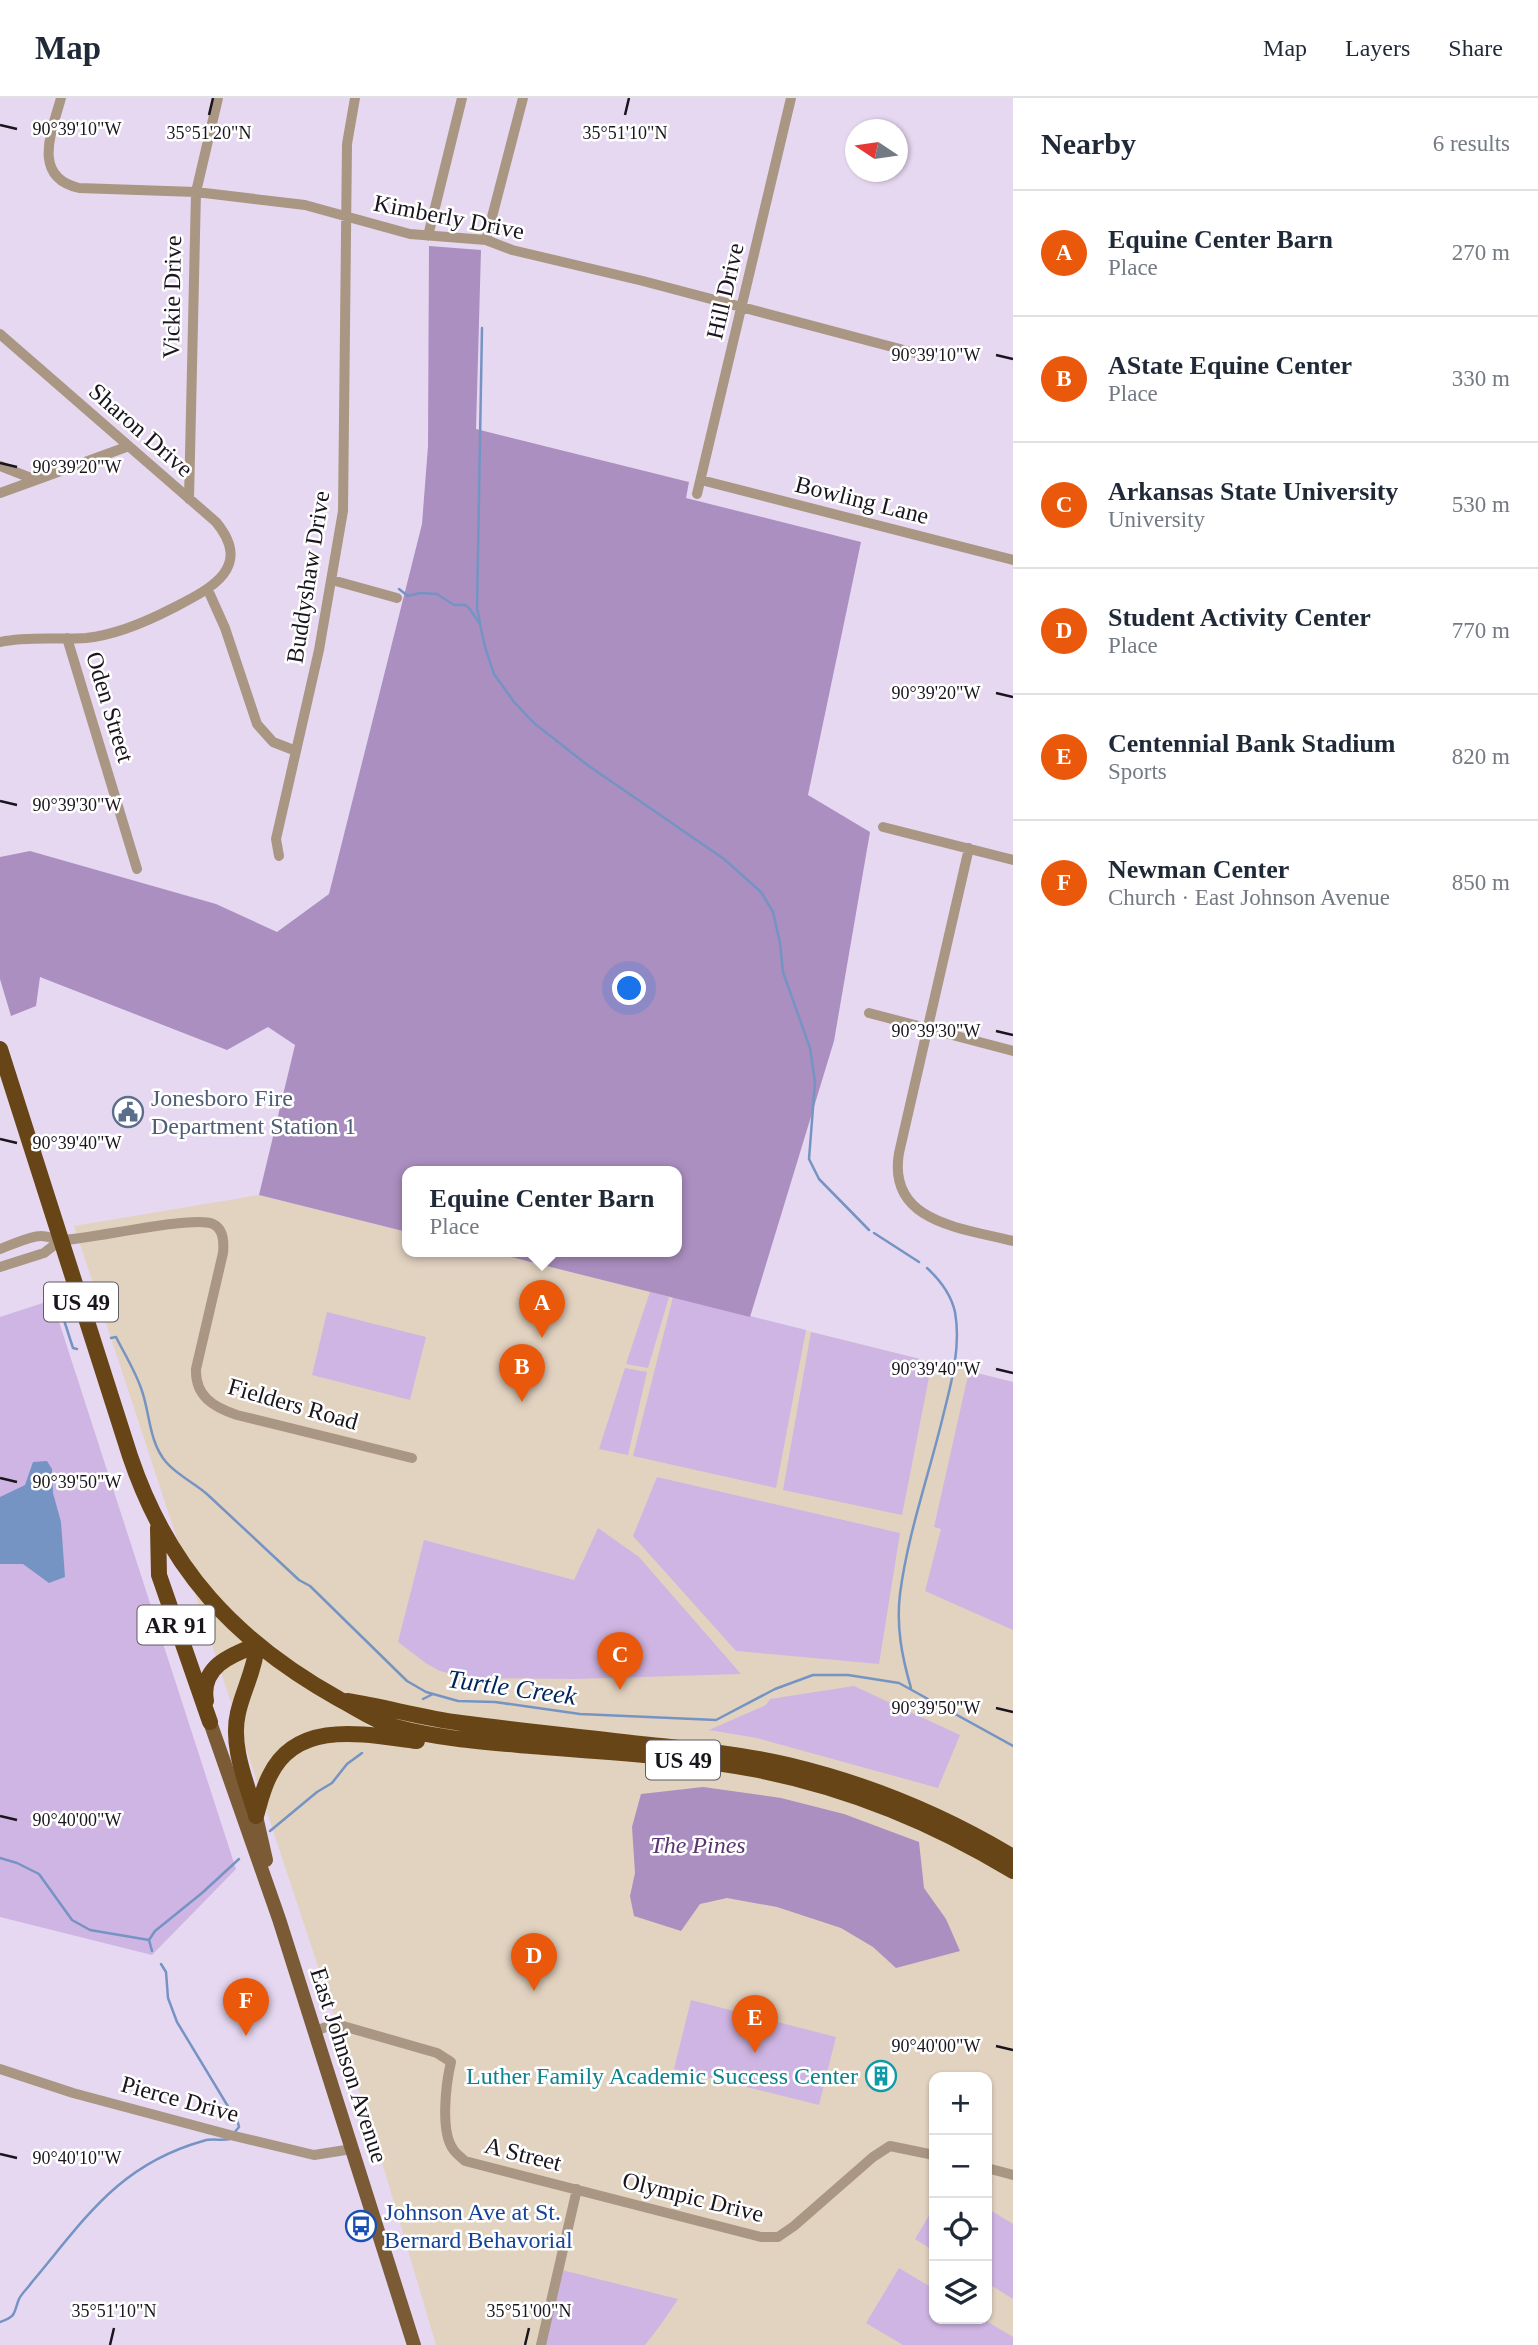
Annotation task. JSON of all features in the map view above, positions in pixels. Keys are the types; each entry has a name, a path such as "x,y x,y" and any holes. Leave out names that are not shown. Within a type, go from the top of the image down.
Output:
{"highway":[{"name":"US 49","path":"0,1049 140,1485 158,1526 177,1557 202,1591 257,1645 296,1674 368,1717 393,1727 471,1741 616,1753 721,1765 786,1776 894,1810 979,1850 1013,1871"},
{"name":"AR 91","path":"158,1526 159,1575 210,1722"},
{"name":"AR 91","path":"256,1816 239,1755 237,1716 255,1665 257,1645"},
{"path":"210,1722 205,1693 209,1673 221,1661 257,1645"},
{"name":"US 49","path":"341,1700 460,1723 736,1755 788,1765 874,1790 966,1829 1013,1857"},
{"path":"256,1816 267,1780 278,1761 303,1742 318,1736 358,1734 443,1744 471,1741"}],"main road":[{"name":"East Johnson Avenue","path":"210,1722 279,1919 414,2345"},
{"name":"East Johnson Avenue","path":"256,1816 279,1919"}],"street":[{"name":"Kimberly Drive","path":"61,98 47,153 54,174 63,183 79,188 196,192 305,205 428,236 486,240 512,250 643,281 915,353"},
{"name":"Vickie Drive","path":"189,499 196,192 218,98"},
{"name":"Buddyshaw Drive","path":"279,856 276,839 319,650 344,496 348,135 355,98"},
{"path":"428,236 462,98"},
{"path":"486,240 523,98"},
{"name":"Hill Drive","path":"698,494 791,98"},
{"name":"Sharon Drive","path":"0,334 216,522 225,534 231,553 225,569 214,586 208,590"},
{"path":"0,493 129,446"},
{"path":"0,466 36,480"},
{"name":"Bowling Lane","path":"701,480 1013,560"},
{"path":"332,580 397,598"},
{"path":"0,642 25,638 86,638 118,631 153,618 208,590 225,628 257,724 272,742 296,751"},
{"name":"Oden Street","path":"67,638 137,869"},
{"path":"883,827 1013,860"},
{"path":"969,848 897,1164 900,1188 912,1205 935,1220 1013,1241"},
{"path":"869,1013 1013,1051"},
{"name":"Fielders Road","path":"61,1240 170,1225 202,1222 213,1224 220,1230 224,1242 196,1368 196,1381 201,1393 222,1410 237,1415 412,1458"},
{"path":"0,1249 40,1236 61,1240"},
{"path":"0,1267 44,1253 61,1240"},
{"name":"A Street","path":"314,2031 329,2026 343,2026 437,2053 451,2062 446,2083 446,2123 452,2148 465,2161 577,2189 541,2345"},
{"name":"Pierce Drive","path":"0,2069 73,2093 230,2136 314,2155 352,2150"},
{"name":"Olympic Drive","path":"577,2189 761,2236 778,2237 890,2146 929,2154"},
{"path":"992,2169 1013,2175"}],"shaded area":[{"path":"259,1195 402,1231 402,1257 511,1257 1013,1382 1013,2345 436,2345 379,2152 74,1226"},
{"path":"650,1292 669,1297 648,1368 626,1364"},
{"path":"673,1297 806,1330 776,1488 633,1456"},
{"path":"52,1300 236,1869 152,1955 0,1917 0,1317"},
{"path":"327,1312 426,1337 410,1400 312,1375"},
{"path":"811,1332 932,1362 902,1515 783,1490"},
{"path":"625,1368 647,1372 628,1455 599,1449"},
{"path":"969,1371 1013,1382 1013,1630 925,1591 941,1529 934,1527"},
{"path":"657,1477 900,1533 879,1664 736,1651 633,1536"},
{"path":"598,1528 639,1557 741,1674 574,1679 469,1678 440,1671 398,1642 424,1540 574,1580"},
{"path":"854,1686 960,1735 938,1788 757,1738 709,1730 766,1705 770,1699"},
{"path":"691,2000 836,2037 819,2105 674,2069"},
{"path":"992,2211 1013,2224 1013,2299 992,2286"},
{"path":"929,2215 929,2248 915,2239"},
{"path":"899,2268 929,2286 929,2324 991,2324 1013,2337 1013,2345 903,2345 866,2323"},
{"path":"562,2270 678,2299 645,2345 545,2345"}],"green space":[{"path":"429,246 481,250 476,429 689,482 686,498 861,542 808,795 870,832 834,1041 750,1317 511,1257 682,1257 682,1166 402,1166 402,1231 259,1195 295,1045 268,1027 227,1050 40,977 36,1006 11,1016 0,979 0,857 30,851 216,904 277,932 329,894 422,524 428,446"},
{"name":"The Pines","path":"703,1787 781,1798 844,1814 919,1842 924,1888 946,1919 960,1951 896,1968 873,1947 841,1928 777,1907 727,1898 700,1904 681,1931 634,1916 630,1896 635,1873 632,1827 641,1794"}],"water":[{"path":"47,1461 52,1469 53,1493 61,1522 65,1577 49,1583 23,1564 0,1564 0,1497 25,1485 33,1462"}],"waterway":[{"path":"480,622 477,608 482,328"},
{"path":"399,589 408,596 420,593 437,594 454,605 465,605 469,608 480,624 494,674 514,702 534,723 586,764 724,859 761,892 773,912 783,972 810,1048 815,1082 809,1159 819,1179 869,1230"},
{"path":"874,1233 919,1262"},
{"path":"911,1688 901,1642 900,1594 914,1525 950,1388 957,1337 951,1299 941,1282 927,1268"},
{"name":"Turtle Creek","path":"55,1305 62,1314 73,1348 77,1349"},
{"name":"Turtle Creek","path":"111,1338 116,1337 137,1377 156,1446 166,1462 208,1495 299,1580 310,1586 407,1681 426,1692 458,1701 495,1702 580,1714 716,1720 775,1689 813,1675 848,1675 899,1683 1013,1746"},
{"name":"Turtle Creek","path":"423,1699 433,1694"},
{"path":"270,1831 332,1783 347,1764 362,1753"},
{"path":"0,1858 39,1874 72,1920 90,1930 149,1940 155,1931 239,1859"},
{"path":"149,1940 152,1951"},
{"path":"161,1964 166,1972 168,1998 177,2022 238,2123 239,2127 234,2133"},
{"path":"0,2322 12,2316 19,2299 87,2216 126,2180 173,2151 206,2140 230,2139"}],"place":[{"name":"Jonesboro Fire Department Station 1","path":"128,1112"},
{"name":"Equine Center Barn","path":"542,1338"},
{"name":"AState Equine Center","path":"522,1402"},
{"name":"Arkansas State University","path":"620,1690"},
{"name":"Student Activity Center","path":"534,1991"},
{"name":"Newman Center","path":"246,2036"},
{"name":"Centennial Bank Stadium","path":"755,2053"},
{"name":"Luther Family Academic Success Center","path":"881,2076"},
{"name":"Johnson Ave at St. Bernard Behavorial","path":"361,2226"}]}
